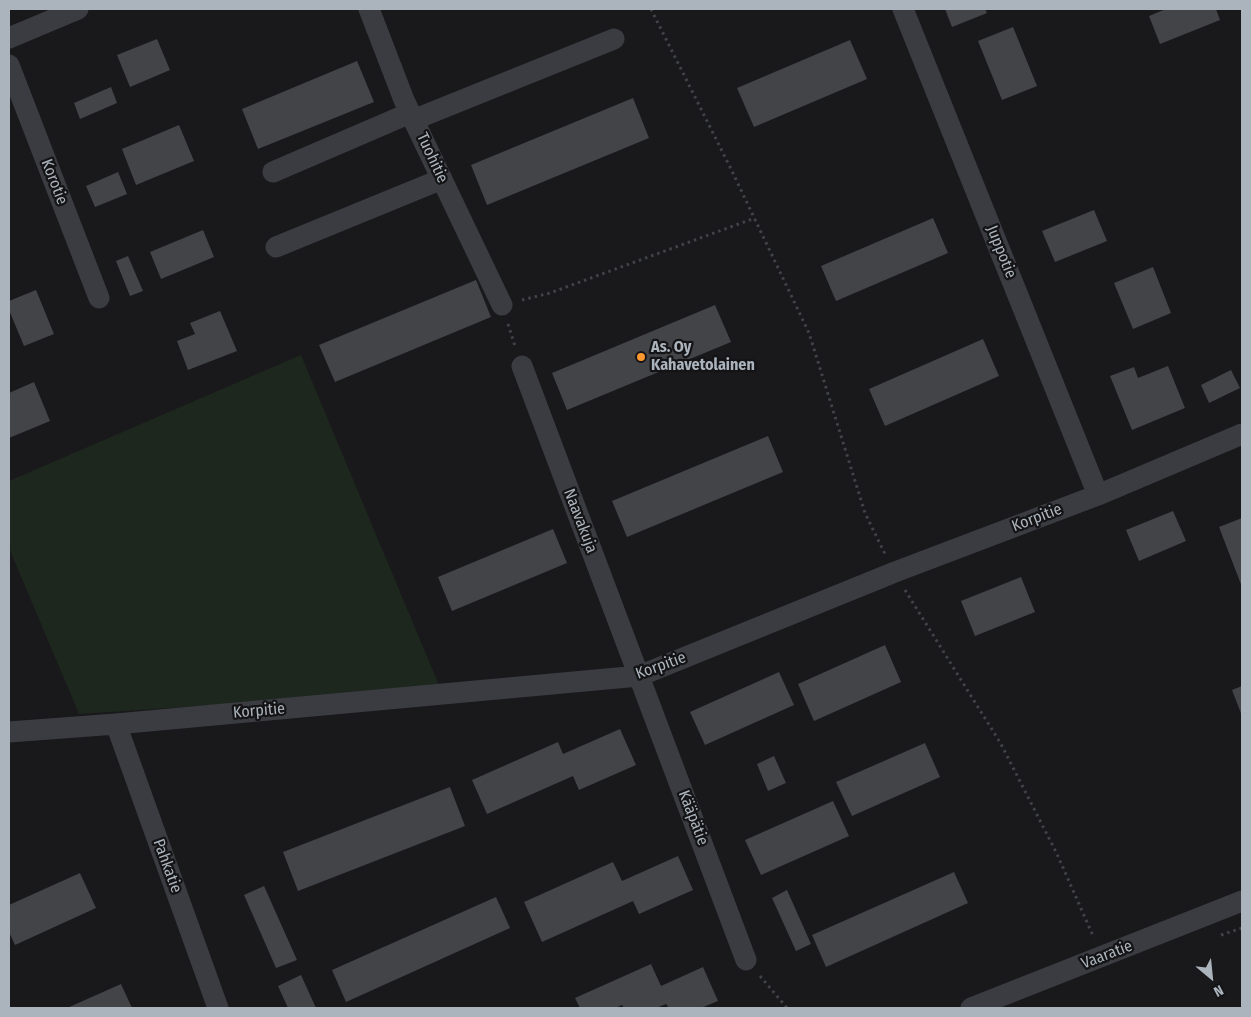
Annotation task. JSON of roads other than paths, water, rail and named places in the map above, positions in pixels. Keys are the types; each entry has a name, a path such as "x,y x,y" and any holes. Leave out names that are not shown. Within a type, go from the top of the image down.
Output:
{"street":[{"path":"9,38 78,9"},
{"name":"Tuohitie","path":"369,9 412,116 502,305"},
{"name":"Juppotie","path":"903,9 1098,494"},
{"path":"273,172 412,116 614,40"},
{"name":"Korotie","path":"9,65 99,298"},
{"path":"276,247 442,179"},
{"name":"Naavakuja","path":"522,366 638,676"},
{"name":"Korpitie","path":"9,732 116,724 638,676 895,572 1098,494 1242,434"},
{"name":"Kääpätie","path":"638,676 746,960"},
{"name":"Pahkatie","path":"116,724 218,1008"},
{"name":"Vaaratie","path":"972,1008 1242,901"}],"place":[{"name":"As. Oy Kahavetolainen","path":"641,357"}]}
